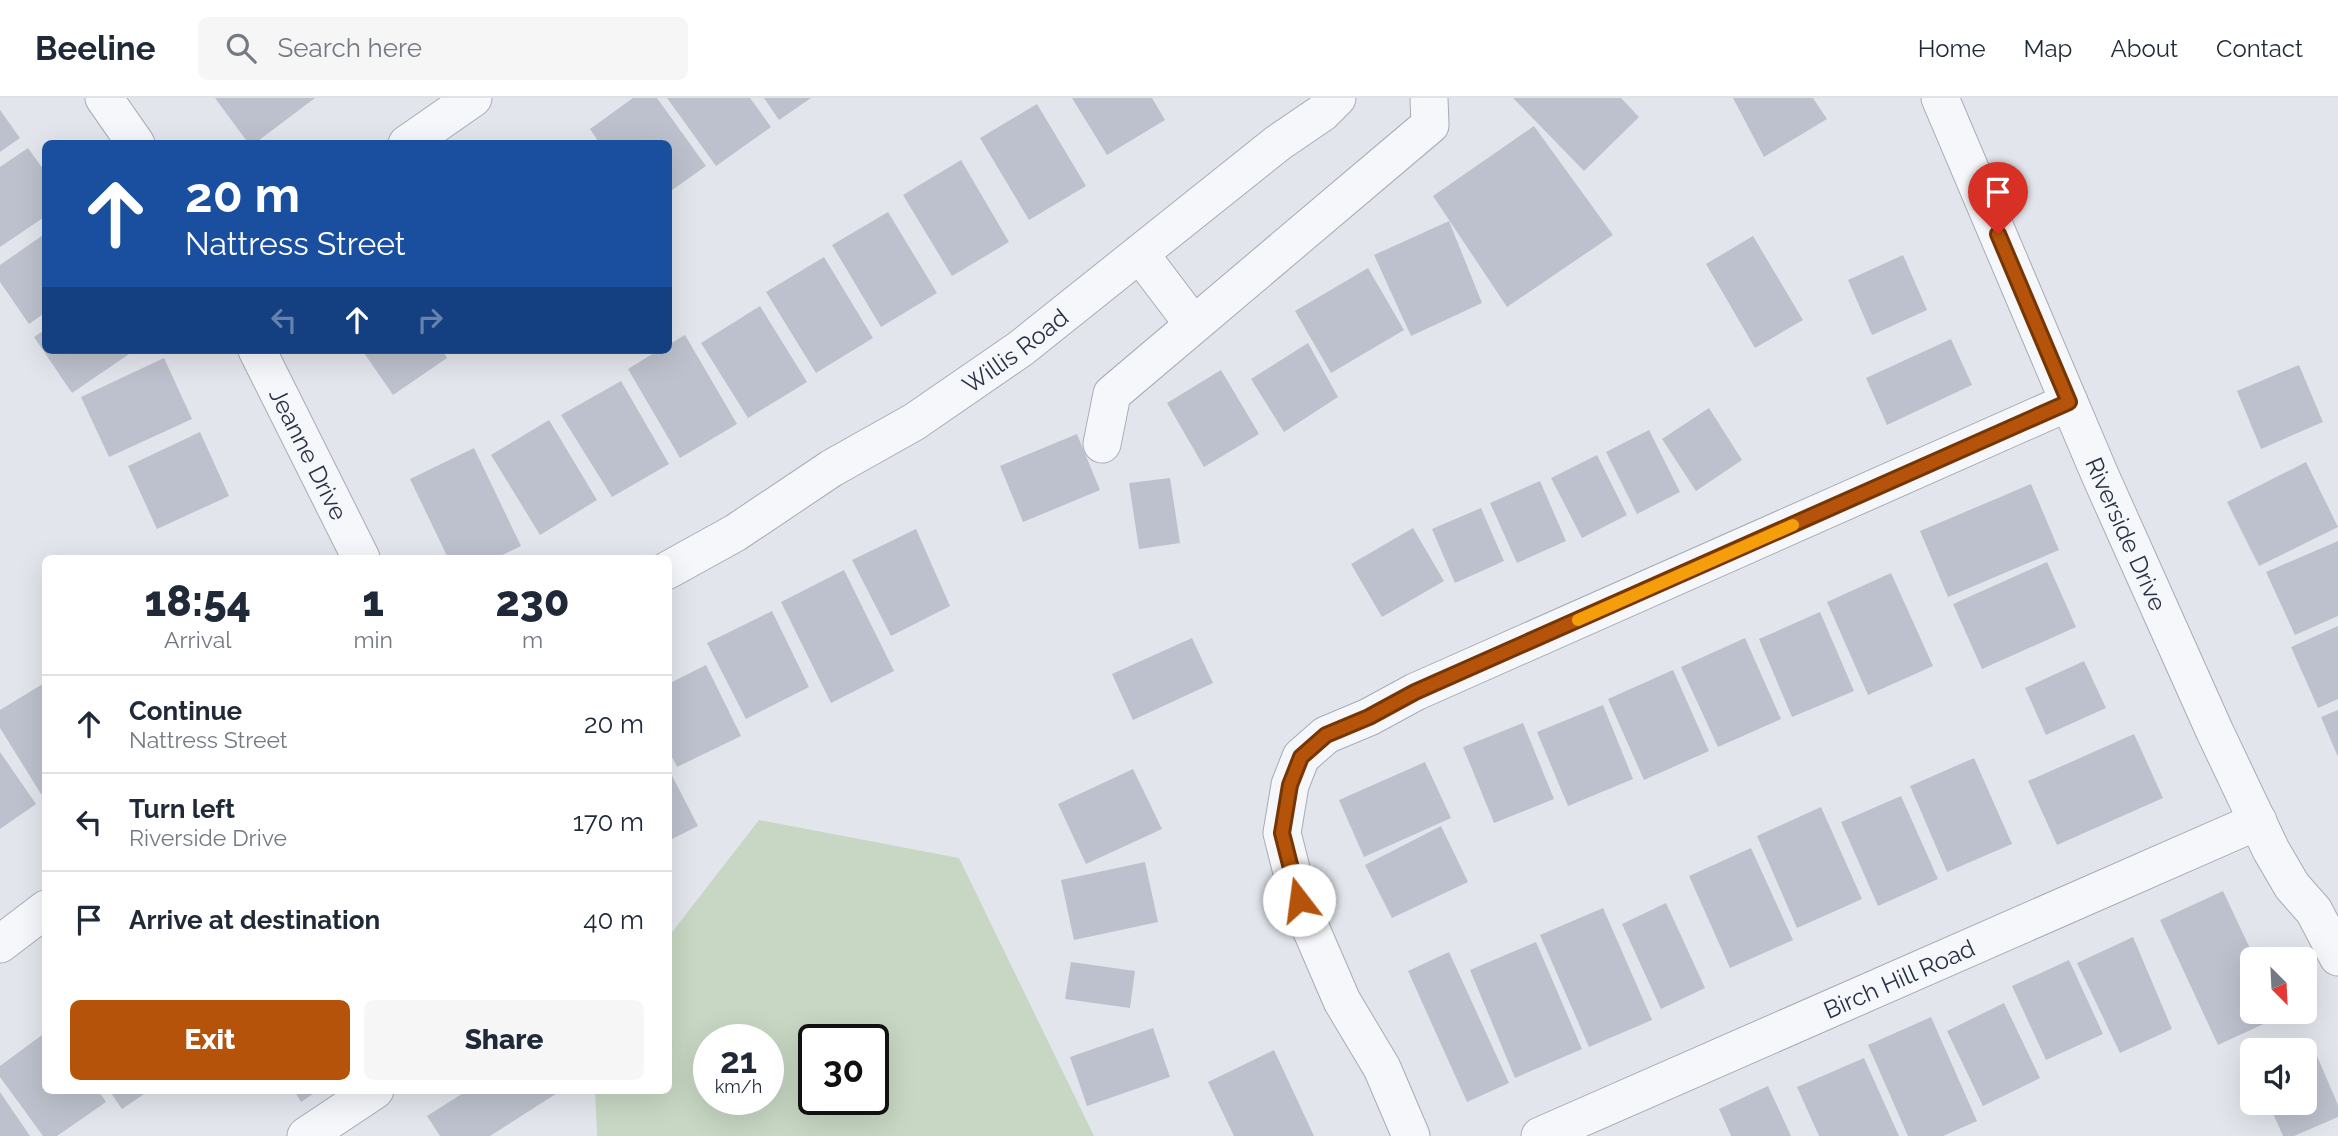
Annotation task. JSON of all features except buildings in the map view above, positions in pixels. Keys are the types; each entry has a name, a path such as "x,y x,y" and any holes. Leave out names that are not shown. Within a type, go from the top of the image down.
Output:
{"street":[{"path":"104,98 133,140"},
{"path":"413,140 473,98"},
{"name":"Willis Road","path":"672,568 735,533 832,468 914,422 1020,349 1278,143 1322,113 1337,98"},
{"path":"1101,443 1112,394 1430,125 1429,98"},
{"name":"Riverside Drive","path":"1940,98 2069,402 2215,732 2271,850 2292,886 2314,911 2338,957"},
{"path":"1140,254 1194,324"},
{"name":"Jeanne Drive","path":"259,354 360,555"},
{"path":"1411,1136 1382,1068 1342,1001 1299,900 1282,833 1290,785 1301,757 1326,735 1369,717 1415,692 2069,402"},
{"name":"Birch Hill Road","path":"1540,1136 2259,821"},
{"path":"0,944 42,912"},
{"path":"306,1136 369,1094"}],"green space":[{"path":"759,820 959,858 1094,1136 597,1136 595,1094 672,1094 672,932"}],"slow traffic":[{"path":"1578,620 1793,525"}],"route":[{"path":"1299,900 1282,833 1290,785 1301,757 1326,735 1369,717 1415,692 2069,402 1998,234"}]}
